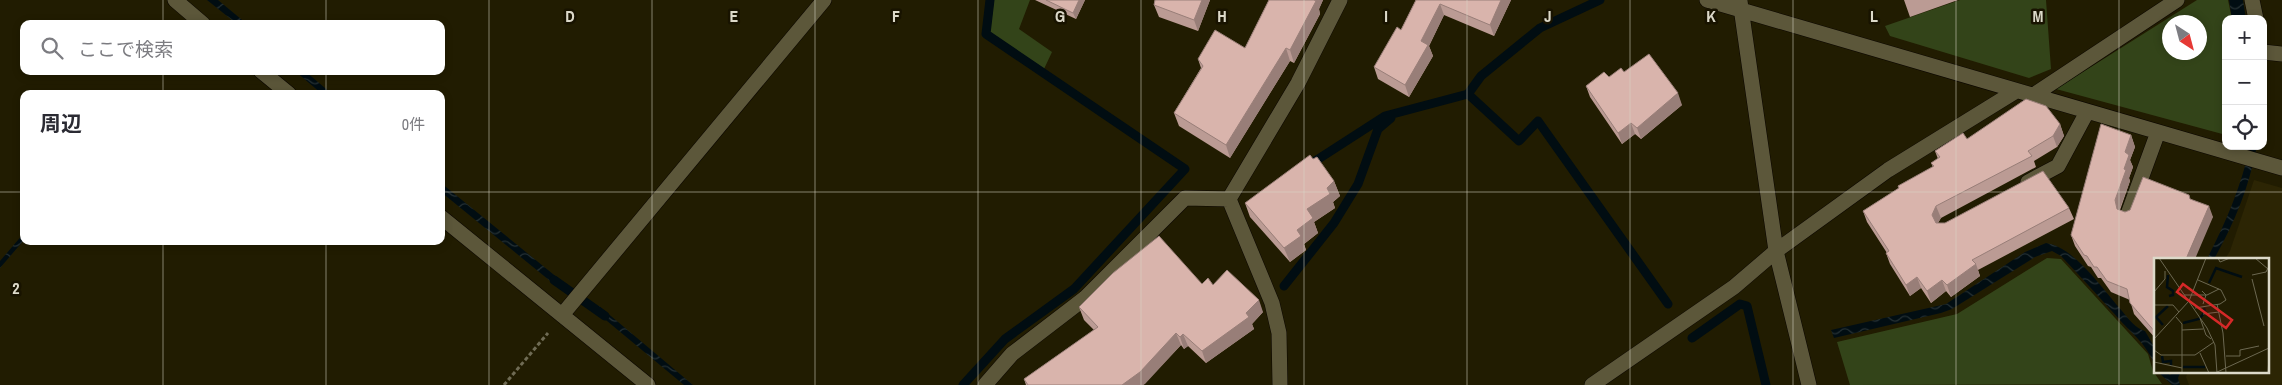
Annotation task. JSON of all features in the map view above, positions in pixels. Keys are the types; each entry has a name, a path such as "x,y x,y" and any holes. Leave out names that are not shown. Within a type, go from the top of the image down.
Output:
{"street":[{"path":"175,0 198,20"},
{"path":"562,315 824,0"},
{"path":"1229,200 1298,83 1340,0"},
{"path":"1707,0 1740,4 2032,96 2282,168"},
{"path":"2032,96 2177,0"},
{"path":"2252,0 2255,15"},
{"path":"1740,4 1776,251 1809,385"},
{"path":"2267,52 2282,54"},
{"path":"267,75 284,90"},
{"path":"1592,385 1734,287 1776,251 1888,170 2016,91"},
{"path":"2014,189 2058,166 2087,112"},
{"path":"2128,214 2158,132"},
{"path":"986,385 1012,354 1085,298 1185,198 1229,200"},
{"path":"1229,200 1272,303 1279,333 1280,385"},
{"path":"445,220 648,385"}],"path":[{"path":"504,385 562,315"}],"shaded area":[{"path":"2254,180 2282,188 2282,385 2189,385 2186,377 2188,372 2270,372 2270,258 2226,258 2230,251"}],"green space":[{"path":"994,0 1030,0 1019,29 1052,52 1044,69 990,32"},
{"path":"1960,0 2046,0 2051,69 2029,78 1890,36 1885,26"},
{"path":"2197,0 2228,0 2231,15 2222,15 2222,134 2056,89 2162,22 2162,60 2207,60 2207,15 2173,15"},
{"path":"2047,258 2061,259 2148,354 2153,371 2162,384 1850,385 1837,342 1957,314"}],"water":[{"path":"207,0 218,0 242,20 232,20"},
{"path":"2229,0 2243,0 2245,15 2231,15"},
{"path":"300,75 310,75 327,90 317,90"},
{"path":"2249,150 2256,150 2240,206 2228,233 2215,258 2207,258 2220,231 2232,204"},
{"path":"445,186 564,283 560,289 445,195"},
{"path":"20,238 20,245 0,268 0,261"},
{"path":"2046,243 2057,246 2078,261 2132,323 2145,331 2154,347 2154,364 2140,341 2061,256 2052,251 2035,257 1952,309 1834,338 1831,330 1946,304 2025,252"},
{"path":"599,306 693,385 684,385 595,311"},
{"path":"2158,372 2166,372 2170,375 2173,372 2181,372 2178,378 2180,385 2172,385"}],"building":[{"path":"1046,0 1079,0 1073,13"},
{"path":"1155,0 1202,0 1194,20 1154,5"},
{"path":"1269,0 1316,1 1290,50 1286,48 1226,145 1174,113 1203,66 1198,59 1215,30 1245,48"},
{"path":"1416,0 1501,0 1490,25 1440,4 1421,41 1428,45 1405,85 1374,67 1397,27 1401,30"},
{"path":"1649,54 1678,93 1637,128 1631,123 1618,133 1586,86 1604,72 1609,77 1621,68 1624,72"},
{"path":"2026,99 2046,106 2060,124 2053,136 2028,151 2032,156 1936,206 1932,215 1936,223 1945,223 2043,171 2069,208 1972,260 1976,264 1947,285 1942,280 1927,291 1917,277 1906,285 1886,253 1889,251 1863,211 1899,188 1898,186 1934,166 1931,163 1940,157 1935,151 1963,133 1967,139"},
{"path":"2101,124 2131,135 2125,152 2129,155 2124,169 2126,170 2115,200 2117,209 2125,212 2130,210 2143,177 2189,195 2190,199 2209,206 2186,258 2154,258 2154,331 2130,303 2127,289 2107,281 2097,267 2094,267 2087,256 2084,255 2071,235"},
{"path":"1310,155 1313,159 1317,157 1334,181 1327,188 1330,194 1307,209 1313,218 1297,230 1301,236 1284,248 1245,203"},
{"path":"1159,236 1202,284 1208,278 1213,285 1227,270 1259,300 1246,313 1249,317 1202,351 1183,334 1180,337 1176,333 1140,372 1122,385 1028,385 1024,379 1098,327 1079,307 1113,273"}],"waterway":[{"path":"963,385 1005,339 1074,289 1185,169 986,34 990,0"},
{"path":"1309,165 1385,116 1468,94 1481,76 1540,28 1600,0"},
{"path":"1468,94 1519,141 1538,121 1668,304"},
{"path":"1284,286 1334,223 1358,184 1378,129 1391,118"},
{"path":"554,280 605,316"},
{"path":"1692,338 1740,304 1747,306 1766,385"}]}
